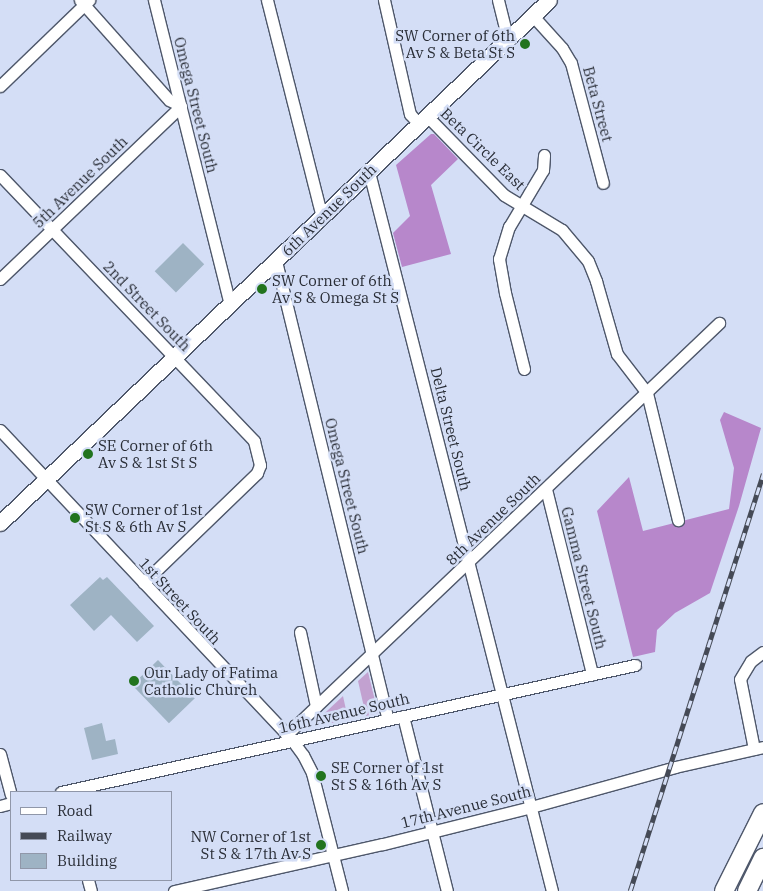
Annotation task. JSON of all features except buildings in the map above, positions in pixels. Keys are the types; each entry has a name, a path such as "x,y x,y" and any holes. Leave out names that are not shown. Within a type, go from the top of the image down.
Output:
{"highway":[{"path":"724,891 763,813"},
{"path":"747,891 761,862"}],"main road":[{"name":"6th Avenue South","path":"0,522 549,0"}],"street":[{"name":"Omega Street South","path":"154,0 230,304"},
{"path":"267,0 322,217"},
{"path":"384,0 410,114 423,120"},
{"path":"498,0 508,40"},
{"path":"0,86 84,2 169,100 180,106"},
{"name":"Beta Street","path":"533,16 562,48 571,63 603,183"},
{"name":"5th Avenue South","path":"0,279 180,106"},
{"name":"Beta Circle East","path":"423,120 496,187 521,206 562,230 580,250 596,281 617,354 647,393"},
{"path":"524,369 505,293 499,259 507,232 543,170 544,155"},
{"name":"Delta Street South","path":"370,172 501,694"},
{"name":"2nd Street South","path":"0,174 250,436 260,465 250,481 143,583"},
{"name":"Omega Street South","path":"276,261 388,719"},
{"name":"8th Avenue South","path":"289,737 316,706 469,563 719,323"},
{"path":"647,393 678,520"},
{"name":"1st Street South","path":"0,430 289,737 303,755 312,773 342,891"},
{"name":"Gamma Street South","path":"546,489 592,674"},
{"path":"300,632 316,706"},
{"path":"758,748 740,679 751,661 763,652"},
{"name":"16th Avenue South","path":"68,791 289,737 403,716 635,665"},
{"path":"501,694 552,891"},
{"path":"403,716 447,891"},
{"name":"17th Avenue South","path":"174,891 531,807 675,767 758,748"},
{"path":"0,754 10,791"}],"shaded area":[{"path":"431,134 434,134 458,159 431,185 451,254 402,267 393,233 410,216 396,165"},
{"path":"724,412 761,428 739,506 710,593 675,613 657,630 655,652 633,657 597,511 629,477 643,531 729,509 734,468 720,420"},
{"path":"368,672 378,713 366,716 358,681"},
{"path":"343,696 348,719 311,728 311,726"}],"railway":[{"path":"630,891 763,474"}],"place":[{"name":"SW Corner of 6th Av S & Beta St S","path":"525,44"},
{"name":"SW Corner of 6th Av S & Omega St S","path":"262,289"},
{"name":"SE Corner of 6th Av S & 1st St S","path":"88,454"},
{"name":"SW Corner of 1st St S & 6th Av S","path":"75,518"},
{"name":"Our Lady of Fatima Catholic Church","path":"134,681"},
{"name":"SE Corner of 1st St S & 16th Av S","path":"321,776"},
{"name":"NW Corner of 1st St S & 17th Av S","path":"321,845"}]}
